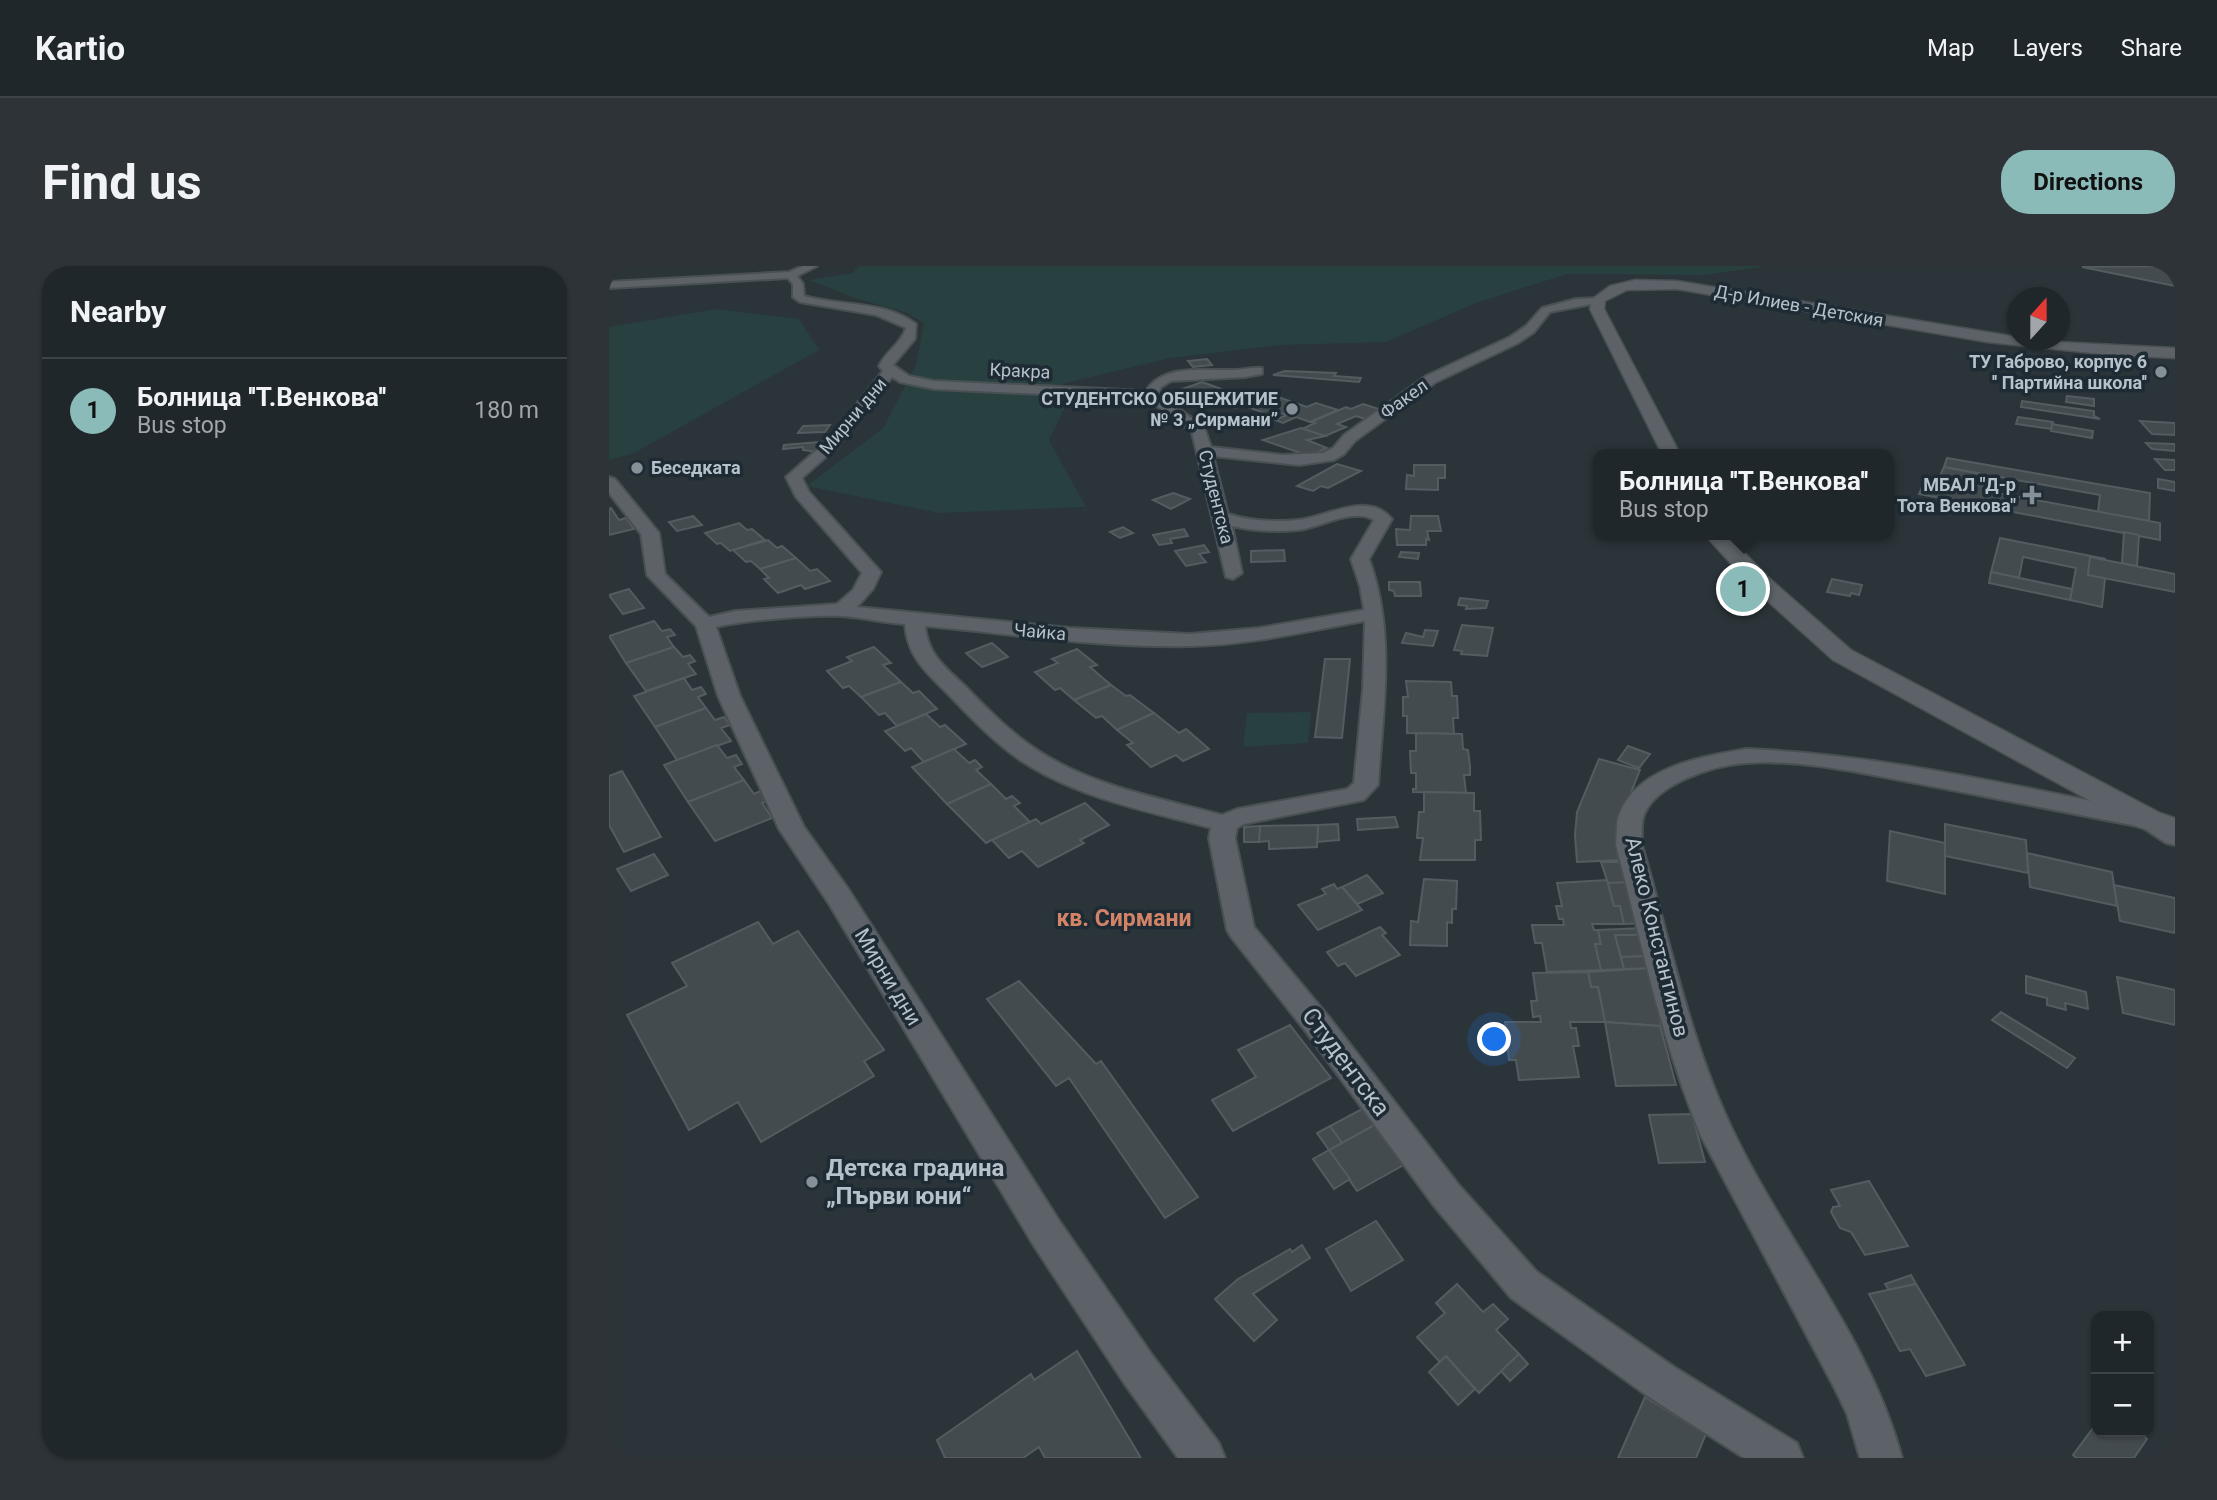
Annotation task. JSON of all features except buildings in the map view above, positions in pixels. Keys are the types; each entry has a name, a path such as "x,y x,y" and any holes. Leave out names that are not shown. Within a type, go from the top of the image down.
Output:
{"street":[{"path":"609,285 791,275 812,266"},
{"name":"Мирни дни","path":"791,275 798,284 799,297 804,300 884,314 907,321 912,327 911,333 888,361 886,366 891,371 878,383 833,443 794,477 802,494 872,572 867,587 842,610"},
{"name":"Д-р Илиев - Детския","path":"1598,300 1622,286 1670,285 1983,337 2098,350 2175,353"},
{"path":"1598,300 1597,309 1668,449"},
{"name":"Факел","path":"1203,452 1307,460 1326,458 1343,449 1349,438 1431,379 1514,340 1530,329 1546,310 1576,302 1598,300"},
{"name":"Кракра","path":"891,371 905,379 935,385 1150,396"},
{"path":"1150,396 1152,388 1160,381 1174,376 1196,373 1232,376 1257,371"},
{"name":"Студентска","path":"1150,396 1199,430 1228,539 1233,573"},
{"name":"Мирни дни","path":"609,482 650,533 656,575 705,624 729,696 792,829 839,897 1047,1234 1138,1369 1204,1458"},
{"path":"915,620 915,642 933,671 1010,741 1040,762 1081,782 1225,824 1237,817 1355,795 1366,785 1374,687 1374,614 1371,593 1360,559 1383,519 1376,513 1360,511 1303,524 1255,526 1220,517"},
{"path":"1720,540 1761,583 1842,654 2162,824 2175,837"},
{"name":"Чайка","path":"705,624 735,617 842,610 871,617 1082,635 1189,640 1219,639 1374,614"},
{"name":"Алеко Константинов","path":"1881,1458 1876,1434 1852,1380 1750,1199 1718,1136 1690,1070 1629,845 1630,820 1635,808 1649,790 1670,777 1707,763 1746,756 1799,758 1878,769 2162,824"},
{"name":"Студентска","path":"1225,824 1222,838 1241,930 1333,1044 1446,1195 1524,1285 1660,1381 1782,1458"}],"green space":[{"path":"858,266 1767,266 1704,275 1567,274 1476,303 1386,342 1280,345 1170,358 1062,384 1072,393 1049,440 1086,507 939,513 807,486 883,428 916,365 924,323 907,313 855,298 809,280 853,273"},
{"path":"716,309 799,319 819,350 634,453 609,460 609,327"},
{"path":"1311,712 1308,743 1243,747 1247,713"}],"place":[{"name":"ТУ Габрово, корпус 6 '' Партийна школа''","path":"2161,372"},
{"name":"СТУДЕНТСКО ОБЩЕЖИТИЕ № 3 „Сирмани”","path":"1292,409"},
{"name":"Беседката","path":"637,468"},
{"name":"МБАЛ \"Д-р Тота Венкова\"","path":"2032,495"},
{"name":"Болница ''Т.Венкова''","path":"1743,589"},
{"name":"Детска градина „Първи юни“","path":"812,1182"}],"district":[{"name":"кв. Сирмани","path":"1124,918"}]}
